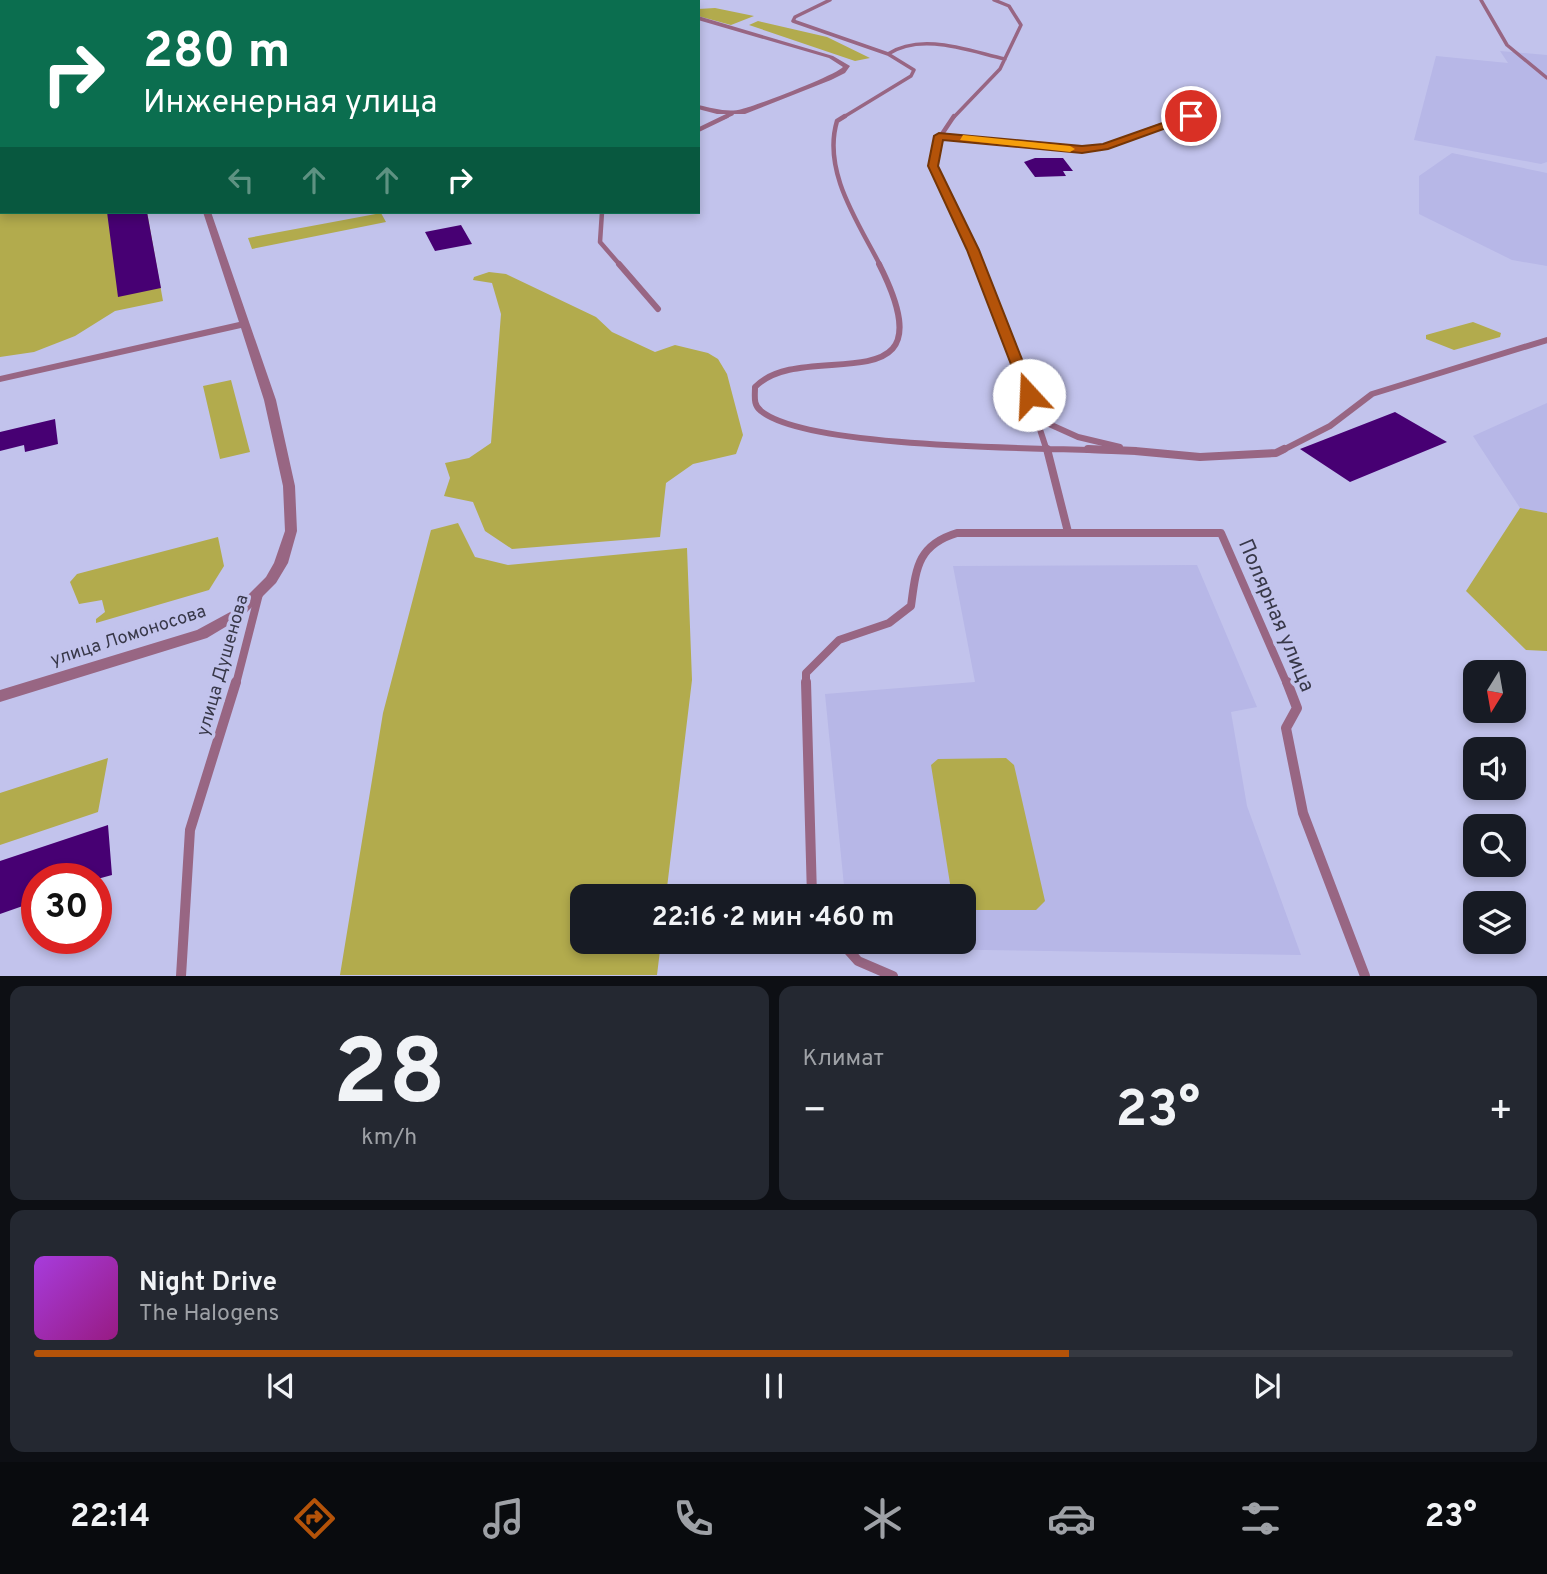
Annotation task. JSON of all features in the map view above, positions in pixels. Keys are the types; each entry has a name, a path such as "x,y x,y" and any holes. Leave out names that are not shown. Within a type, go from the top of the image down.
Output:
{"street":[{"path":"830,0 795,17 793,21 888,54 910,65 914,70 911,76 837,121 831,129 830,145 832,164 861,227 881,260 899,313 901,332 896,345 886,356 858,365 786,369 767,375 755,387 755,404 762,413 839,436 1045,449 1136,451 1200,457 1276,453 1331,426 1372,394 1547,340"},
{"path":"994,0 1010,3 1021,24 998,72 946,123 939,136 933,166 973,250 1038,419 1068,532"},
{"path":"1482,0 1507,44 1547,78"},
{"path":"700,19 831,57 847,66 843,72 807,88 732,114 700,129"},
{"path":"888,54 894,47 914,43 1005,59"},
{"path":"939,136 1082,149 1105,146 1216,105"},
{"path":"700,107 732,114"},
{"name":"улица Душенова","path":"181,975 190,830 232,698 259,593 281,563 291,531 289,486 270,400 207,214"},
{"path":"603,214 600,242 658,309"},
{"path":"0,379 245,324"},
{"path":"1038,419 1078,437 1136,451"},
{"name":"Полярная улица","path":"812,884 806,673 839,640 889,623 911,606 916,571 927,544 939,537 957,533 1221,533 1269,636 1297,708 1286,729 1303,813 1365,975"},
{"name":"улица Ломоносова","path":"0,696 202,634 237,614 259,593"},
{"path":"852,954 858,961 893,975"}],"shaded area":[{"path":"715,8 754,16 731,25 700,17 700,9"},
{"path":"758,21 827,37 870,58 855,61 749,25"},
{"path":"1500,51 1547,55 1547,162 1541,164 1414,140 1436,56 1508,63"},
{"path":"1452,153 1547,173 1547,266 1512,260 1419,214 1419,176"},
{"path":"0,214 147,214 163,301 115,311 75,336 34,352 0,357"},
{"path":"376,214 382,214 386,222 252,249 248,238"},
{"path":"489,272 506,274 596,317 612,332 655,352 675,345 708,353 718,359 727,374 743,435 736,454 693,464 666,483 660,537 512,549 485,531 473,502 444,496 450,478 445,463 469,458 491,443 501,314 492,283 473,280 474,277"},
{"path":"1473,322 1501,333 1500,337 1454,350 1426,339 1426,335"},
{"path":"231,380 250,452 220,459 203,386"},
{"path":"1547,403 1547,513 1520,508 1473,436"},
{"path":"1520,508 1547,513 1547,651 1526,650 1466,591"},
{"path":"458,523 475,557 508,565 687,548 692,680 667,884 570,884 570,954 660,954 657,975 340,975 383,713 431,530"},
{"path":"218,537 224,566 209,590 96,623 96,619 105,612 102,600 79,604 70,582 77,574"},
{"path":"1197,565 1257,707 1231,712 1247,806 1301,955 976,950 976,884 844,884 825,694 975,682 953,566"},
{"path":"108,758 98,812 0,845 0,793"},
{"path":"1006,758 1014,765 1045,901 1036,910 976,910 976,884 950,884 931,765 938,759"}],"building":[{"path":"1035,158 1063,158 1073,171 1063,171 1066,176 1035,177 1024,162"},
{"path":"107,214 147,214 161,288 118,297"},
{"path":"461,225 472,244 435,251 425,232"},
{"path":"1395,412 1447,442 1350,482 1300,449"},
{"path":"55,419 58,444 25,452 24,445 0,451 0,432"},
{"path":"108,825 111,863 21,863 21,907 0,914 0,861"}],"slow traffic":[{"path":"963,138 1070,149"}],"route":[{"path":"1029,395 973,250 933,166 933,152 939,136 1082,149 1105,146 1191,116"}]}
